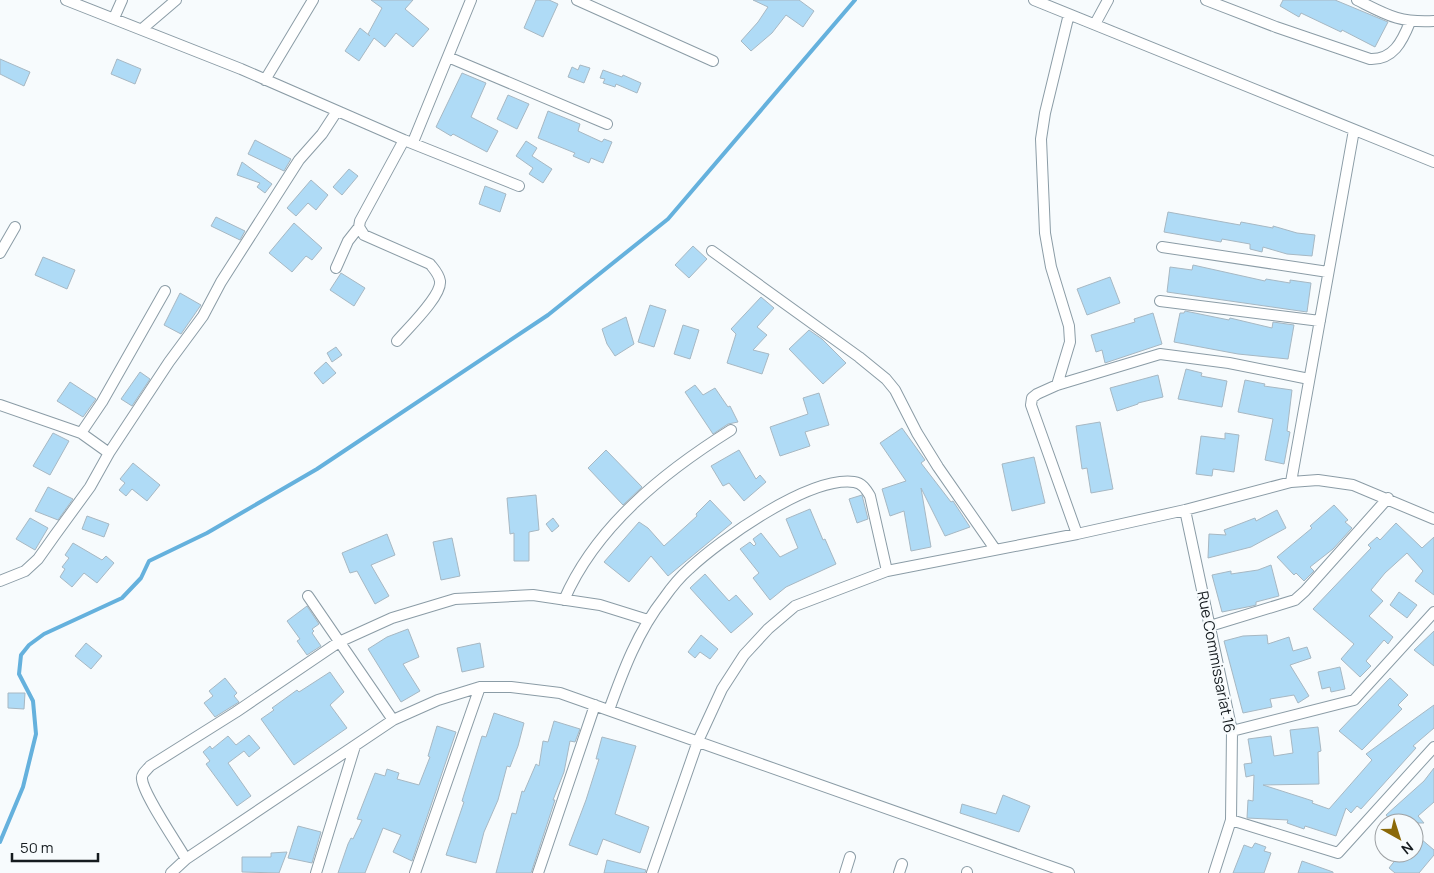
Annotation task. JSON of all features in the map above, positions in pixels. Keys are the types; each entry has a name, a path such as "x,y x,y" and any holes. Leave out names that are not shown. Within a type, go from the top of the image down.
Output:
{"street":[{"path":"66,0 142,29 519,186"},
{"path":"114,18 122,0"},
{"path":"142,29 176,0"},
{"path":"265,80 313,0"},
{"path":"397,340 437,295 440,282 436,271 430,264 364,235 360,227 360,221 370,198 409,141 448,57 471,0"},
{"path":"577,0 713,61"},
{"path":"1034,0 1434,162"},
{"path":"1095,24 1108,0"},
{"path":"1206,0 1276,27 1370,59 1382,59 1389,55 1404,37 1410,22"},
{"path":"1357,0 1387,15 1410,22 1434,21"},
{"path":"1057,385 1070,342 1069,326 1051,267 1045,233 1041,139 1045,113 1068,14"},
{"path":"448,57 607,124"},
{"path":"0,580 25,571 38,559 90,487 109,453 169,362 203,316 221,282 299,160 322,134 337,111"},
{"path":"1291,482 1354,130"},
{"path":"0,253 16,227"},
{"path":"336,268 348,241 360,227"},
{"path":"1162,247 1328,272"},
{"path":"712,251 859,357 886,379 895,390 917,434 938,467 995,549"},
{"path":"80,433 102,402 165,291"},
{"path":"1160,301 1320,320"},
{"path":"1077,534 1032,405 1032,398 1037,394 1057,385 1160,354 1230,363 1309,379"},
{"path":"0,405 80,433 109,453"},
{"path":"564,600 585,558 614,524 654,486 693,454 731,430"},
{"path":"652,873 698,741 722,689 744,655 768,629 795,606 887,571 1077,534 1185,510 1291,482 1318,480 1353,485 1388,498 1434,519"},
{"path":"609,710 624,670 648,620 688,569 750,520 817,487 837,482 855,482 864,486 870,496 887,571"},
{"path":"1210,626 1295,600 1388,498"},
{"name":"Rue Commissariat 16","path":"1185,510 1232,731 1231,820 1214,873"},
{"path":"186,859 148,795 142,775 150,766 236,712 340,642 392,618 454,599 533,595 600,605 648,620"},
{"path":"308,596 393,720"},
{"path":"1232,731 1354,700 1434,612"},
{"path":"171,873 186,859 393,720 438,700 480,687 511,687 560,693 1069,873"},
{"path":"416,873 480,687"},
{"path":"538,873 595,705"},
{"path":"316,873 355,746"},
{"path":"1231,820 1338,853 1434,748"},
{"path":"844,873 850,857"}],"building":[{"path":"371,0 413,0 405,9 429,29 413,47 396,33 385,47 374,38 359,61 345,51 360,28 370,36 368,34 382,8"},
{"path":"536,0 549,0 558,4 543,37 524,28"},
{"path":"753,0 799,0 814,11 803,27 786,15 772,33 751,51 741,41 768,7"},
{"path":"1283,0 1335,0 1388,22 1375,47 1342,30 1341,32 1301,13 1299,17 1280,6"},
{"path":"0,59 30,72 24,86 0,74"},
{"path":"117,59 141,69 135,84 111,74"},
{"path":"580,65 590,68 584,83 568,77 572,67 578,70"},
{"path":"603,70 622,77 623,75 641,83 637,93 616,84 615,87 603,83 605,79 600,78"},
{"path":"462,73 486,83 471,117 498,131 487,152 436,127"},
{"path":"508,95 529,104 517,129 497,119"},
{"path":"548,111 580,124 578,131 602,142 604,139 612,142 603,163 591,158 589,163 573,156 575,153 538,138"},
{"path":"255,140 291,159 284,171 248,154"},
{"path":"526,141 537,148 532,156 552,169 543,183 529,174 533,168 516,156"},
{"path":"242,162 272,184 265,193 257,187 260,183 237,175"},
{"path":"349,169 358,176 342,195 333,187"},
{"path":"311,180 328,195 316,210 308,203 296,216 287,208"},
{"path":"485,186 506,194 500,212 479,204"},
{"path":"1168,212 1240,225 1241,222 1273,228 1273,226 1297,233 1315,235 1312,256 1287,254 1263,247 1262,252 1250,249 1250,244 1222,239 1221,242 1164,232"},
{"path":"216,217 245,231 240,240 211,226"},
{"path":"294,223 322,248 312,260 306,256 292,272 269,253"},
{"path":"693,246 707,259 689,278 675,265"},
{"path":"43,257 75,270 67,289 35,275"},
{"path":"1193,265 1265,281 1266,279 1290,283 1290,280 1311,283 1307,312 1167,292 1170,267 1192,270"},
{"path":"341,273 365,288 354,306 330,290"},
{"path":"1110,277 1120,303 1087,315 1077,289"},
{"path":"180,293 201,305 181,334 164,325"},
{"path":"761,297 774,308 757,327 767,335 753,350 769,354 762,374 727,363 736,334 731,329"},
{"path":"650,305 666,310 654,347 638,342"},
{"path":"1185,311 1229,320 1230,318 1272,328 1273,322 1294,325 1288,359 1238,354 1174,342 1180,313"},
{"path":"1153,313 1162,344 1105,363 1102,350 1096,352 1091,335 1135,322 1134,319"},
{"path":"626,317 634,344 615,356 607,344 602,329"},
{"path":"683,325 699,330 690,359 674,354"},
{"path":"809,330 822,339 846,363 823,384 789,349"},
{"path":"336,347 342,355 332,362 327,353"},
{"path":"326,362 336,373 323,384 314,373"},
{"path":"1186,369 1202,373 1201,376 1227,381 1222,407 1178,399"},
{"path":"140,372 150,379 132,406 121,399"},
{"path":"1158,375 1163,397 1138,403 1117,411 1110,388"},
{"path":"1245,380 1265,384 1264,386 1292,390 1287,431 1290,432 1284,464 1265,460 1273,419 1238,412"},
{"path":"70,382 96,399 83,417 57,401"},
{"path":"695,385 703,395 715,388 728,407 730,406 738,422 728,424 713,434 685,392"},
{"path":"819,393 829,425 805,432 810,446 780,456 770,427 808,414 803,398"},
{"path":"1100,422 1113,489 1091,493 1087,468 1082,469 1076,426"},
{"path":"902,428 925,460 921,463 951,502 953,501 970,527 945,536 921,488 931,547 911,551 904,511 890,516 882,489 906,481 880,443"},
{"path":"53,433 69,441 50,475 33,466"},
{"path":"1225,433 1239,435 1234,472 1213,469 1212,476 1196,474 1201,436 1225,439"},
{"path":"606,450 642,487 623,505 588,468"},
{"path":"739,450 756,479 760,475 766,482 744,501 729,483 723,486 711,466"},
{"path":"1034,457 1045,503 1012,511 1002,464"},
{"path":"133,463 160,485 147,501 132,489 126,496 119,490 125,483 120,479"},
{"path":"48,487 73,499 58,520 35,511"},
{"path":"536,495 539,530 529,532 529,561 514,561 514,533 510,534 507,498"},
{"path":"862,495 868,519 857,523 849,499"},
{"path":"710,500 732,523 668,576 651,556 629,582 604,562 639,522 648,528 664,546 697,516 696,514"},
{"path":"1334,505 1348,520 1345,522 1352,528 1333,549 1310,567 1314,571 1304,581 1296,573 1294,575 1277,557 1312,528 1310,526"},
{"path":"810,509 836,564 786,587 770,600 753,578 759,573 740,549 750,542 754,546 756,544 753,539 761,533 780,557 798,548 786,519"},
{"path":"1277,510 1286,528 1251,547 1208,558 1209,534 1226,535 1224,530 1255,518 1256,521"},
{"path":"87,516 109,524 104,537 82,529"},
{"path":"30,518 48,528 35,550 16,539"},
{"path":"553,518 559,526 552,532 546,524"},
{"path":"1396,523 1422,548 1434,537 1434,595 1415,581 1423,571 1407,553 1385,573 1371,590 1383,601 1369,616 1393,637 1388,644 1384,640 1366,661 1371,666 1360,677 1341,659 1354,644 1313,609 1371,548 1368,545 1377,537 1380,540"},
{"path":"387,534 395,555 371,565 389,596 375,604 357,571 350,573 342,553"},
{"path":"452,538 460,576 441,580 433,542"},
{"path":"73,543 102,560 106,556 114,563 97,583 84,573 72,587 60,577 65,569 62,567 69,558 65,555"},
{"path":"1271,565 1279,596 1256,602 1256,605 1222,612 1212,575 1231,571 1231,574 1258,570"},
{"path":"705,574 729,601 736,595 753,614 731,633 690,588"},
{"path":"1399,592 1417,605 1407,618 1390,605"},
{"path":"307,606 319,624 312,629 314,631 312,633 321,646 307,655 297,641 300,639 287,621"},
{"path":"408,629 419,657 403,664 420,691 401,702 368,649 387,637"},
{"path":"1434,631 1434,666 1414,650"},
{"path":"701,635 718,649 710,659 700,652 695,658 688,652"},
{"path":"1267,635 1268,644 1289,637 1293,651 1307,647 1311,658 1290,665 1309,696 1298,703 1294,695 1270,699 1272,707 1243,713 1224,641 1243,636"},
{"path":"86,643 102,656 91,669 75,656"},
{"path":"480,643 484,667 462,672 457,648"},
{"path":"1340,667 1345,689 1331,692 1330,687 1322,689 1318,672"},
{"path":"330,672 344,692 330,705 347,728 294,765 261,719 274,710 272,708 297,690 299,692"},
{"path":"225,678 237,693 234,696 239,702 215,717 204,703 213,696 209,691"},
{"path":"1390,678 1408,695 1398,705 1402,709 1362,750 1339,731"},
{"path":"8,693 25,693 24,709 8,708"},
{"path":"1434,705 1434,728 1413,746 1416,748 1361,809 1357,806 1351,813 1346,808 1336,836 1305,826 1304,829 1287,823 1288,820 1247,818 1248,800 1253,801 1254,775 1246,777 1244,764 1252,763 1248,739 1271,736 1274,756 1293,753 1290,730 1318,727 1321,751 1318,752 1319,784 1263,785 1313,801 1312,803 1329,809 1372,760 1366,754"},
{"path":"494,713 524,723 518,746 510,767 507,766 498,800 484,832 476,863 446,855 464,802 462,801 482,736 486,737"},
{"path":"554,721 580,729 575,742 570,741 564,772 553,800 555,800 531,873 496,873 512,813 516,814 522,791 524,792 536,764 539,766 543,741 548,742"},
{"path":"437,726 456,732 412,861 393,852 401,835 383,828 365,873 338,873 348,844 351,838 353,839 362,820 357,819 375,773 385,776 387,769 399,773 397,779 419,785 430,757 428,756"},
{"path":"249,735 260,748 249,757 244,751 228,763 251,796 237,806 206,764 210,761 203,752 210,746 212,749 228,736 236,745"},
{"path":"602,737 636,746 615,814 649,827 640,853 603,839 597,855 569,845 599,759 596,759"},
{"path":"1434,768 1434,802 1421,813 1388,813 1424,781"},
{"path":"1003,795 1030,806 1019,832 960,813 962,804 996,814"},
{"path":"298,826 321,832 312,863 288,858"},
{"path":"1424,842 1434,850 1434,855 1419,873 1395,873 1389,868 1393,863 1424,863"},
{"path":"1255,843 1266,847 1264,851 1271,853 1264,873 1233,873 1244,845 1252,848"},
{"path":"287,852 279,873 242,872 242,857 271,857 271,853"},
{"path":"607,860 646,870 645,873 604,873"},
{"path":"1302,861 1333,872 1333,873 1298,873"}],"waterway":[{"path":"0,842 23,787 36,734 33,701 19,674 21,655 29,645 44,634 122,598 141,578 149,561 207,533 317,469 548,315 668,219 855,0"}]}
